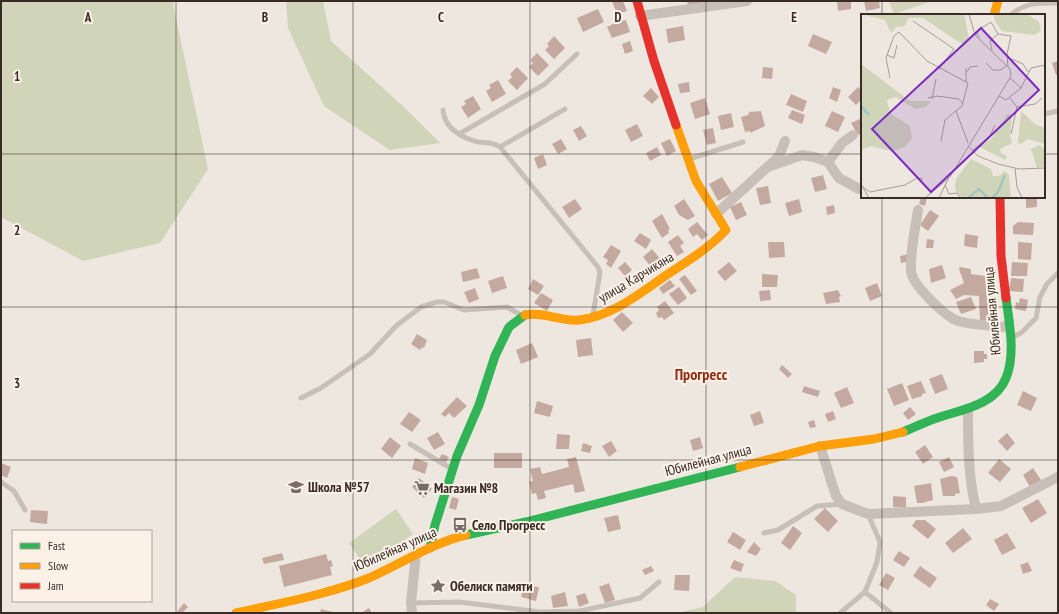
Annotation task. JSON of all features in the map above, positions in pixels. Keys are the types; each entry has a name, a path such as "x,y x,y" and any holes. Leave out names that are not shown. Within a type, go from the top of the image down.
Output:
{"street":[{"name":"улица Карчикяна","path":"522,316 536,313 565,321 593,317 621,306 713,244 726,230 707,202 696,181 636,1"},
{"path":"640,16 747,1"},
{"path":"994,14 998,1"},
{"path":"828,162 842,143 853,135"},
{"path":"716,214 779,156 785,141"},
{"path":"768,167 802,155 814,156 828,162 839,178 859,190"},
{"name":"Юбилейная улица","path":"236,613 338,589 370,577 416,554 464,535 526,522 820,446 856,442 892,435 968,410 986,400 997,391 1006,379 1010,364 1010,339 1002,262 1000,198"},
{"path":"918,210 912,244 911,272 917,286 934,303 958,321 1001,327 1008,326"},
{"path":"430,548 435,525 453,469 479,405 495,356 509,327 522,316"},
{"path":"968,410 968,455 971,491 976,509"},
{"path":"820,446 836,496 842,504 868,514 976,509 1001,506 1058,477"},
{"path":"412,608 416,554"}],"lane":[{"path":"1012,14 1018,8 1032,3 1058,3"},
{"path":"459,134 545,84 577,54"},
{"path":"443,110 443,118 447,124 465,138 494,143 500,147 598,267 600,272 593,317"},
{"path":"500,147 564,110"},
{"path":"1045,114 1058,111"},
{"path":"689,159 743,142"},
{"path":"1010,339 1021,333 1036,318 1040,297 1047,284 1058,273"},
{"path":"301,398 321,388 370,354 396,326 421,307 437,302 444,302 464,310 507,307 522,316"},
{"path":"410,444 453,469"},
{"path":"1,482 14,492 25,510"},
{"path":"764,533 778,530 817,506 842,504"},
{"path":"840,613 865,592 877,562 880,542 868,514"},
{"path":"412,608 459,602 540,612 580,611 640,598 659,582"},
{"path":"865,592 891,613"}],"green space":[{"path":"1,1 175,1 173,4 208,169 160,243 83,261 1,217"},
{"path":"286,1 323,1 331,41 406,109 440,143 390,150 324,106 288,28"},
{"path":"889,1 933,1 894,14"},
{"path":"396,509 413,534 366,568 349,543"},
{"path":"735,577 775,581 796,595 796,613 677,613 703,607"}],"building":[{"path":"612,1 623,1 627,11 617,14"},
{"path":"687,1 706,1 706,2 688,6"},
{"path":"837,1 851,1 851,9 838,11"},
{"path":"864,1 879,1 880,8 866,11"},
{"path":"598,9 604,22 583,32 577,18"},
{"path":"621,20 626,20 630,32 612,38 607,27"},
{"path":"683,26 685,40 668,43 666,29"},
{"path":"813,34 832,42 826,54 808,46"},
{"path":"554,36 565,48 554,59 545,50 549,46 547,44"},
{"path":"630,41 633,51 625,54 622,44"},
{"path":"537,53 549,65 538,76 529,67 533,63 530,60"},
{"path":"1058,61 1058,74 1056,75 1052,63"},
{"path":"517,67 528,78 517,90 508,81 512,77 510,74"},
{"path":"763,67 773,68 772,79 762,78"},
{"path":"498,80 506,94 492,102 486,91 491,88 489,85"},
{"path":"689,82 690,92 680,93 678,84"},
{"path":"833,87 841,90 837,102 829,98"},
{"path":"858,87 861,90 861,100 856,105 848,97"},
{"path":"651,88 659,97 652,104 643,96"},
{"path":"791,94 807,101 803,112 786,105"},
{"path":"473,96 481,109 468,118 461,107 466,104 464,101"},
{"path":"705,98 710,114 695,119 690,103"},
{"path":"792,110 805,115 802,124 788,118"},
{"path":"761,111 765,126 750,133 750,131 745,132 741,117 748,115 749,112"},
{"path":"832,111 845,117 838,132 825,126"},
{"path":"731,113 734,127 721,130 718,116"},
{"path":"861,118 861,134 858,135 851,123"},
{"path":"637,124 643,136 631,142 625,130"},
{"path":"581,126 587,136 579,141 573,130"},
{"path":"713,128 716,143 707,145 703,130"},
{"path":"561,139 567,149 558,154 552,144"},
{"path":"670,139 676,151 667,156 661,143"},
{"path":"657,147 661,155 650,161 646,153"},
{"path":"543,154 547,165 538,169 534,158"},
{"path":"823,175 827,189 815,192 811,178"},
{"path":"722,177 732,193 718,201 709,184"},
{"path":"768,186 771,203 760,205 756,188"},
{"path":"921,198 927,198 925,206 919,204"},
{"path":"1026,198 1037,198 1037,207 1026,208"},
{"path":"575,199 582,209 569,218 562,207"},
{"path":"684,199 695,216 688,220 679,215 674,206"},
{"path":"799,199 802,212 789,216 785,203"},
{"path":"741,202 747,215 736,220 730,207"},
{"path":"834,205 835,213 827,215 826,207"},
{"path":"930,210 939,216 928,231 920,225"},
{"path":"662,214 670,229 668,230 669,233 662,238 652,221"},
{"path":"697,222 708,235 702,240 697,234 693,237 688,229"},
{"path":"1018,222 1034,223 1033,235 1013,234 1013,226"},
{"path":"640,233 651,240 646,249 634,241"},
{"path":"965,234 978,236 977,248 964,246"},
{"path":"678,235 684,243 680,246 684,252 677,256 668,242"},
{"path":"927,239 934,240 933,248 926,248"},
{"path":"768,242 784,242 785,257 769,258"},
{"path":"1018,242 1032,243 1031,260 1018,259"},
{"path":"611,245 621,251 611,268 606,264 608,260 603,257"},
{"path":"652,249 661,260 652,268 643,257"},
{"path":"910,254 911,261 901,263 900,256"},
{"path":"625,262 632,270 625,276 618,268"},
{"path":"729,262 737,271 725,281 717,272"},
{"path":"1012,262 1028,263 1027,276 1011,276"},
{"path":"942,265 946,278 931,283 929,269"},
{"path":"960,267 971,269 971,274 985,276 989,321 980,322 979,296 964,295 956,299 950,290 964,283 959,269"},
{"path":"477,268 480,278 463,282 461,272"},
{"path":"762,274 778,275 777,287 762,287"},
{"path":"685,275 697,291 691,295 679,279"},
{"path":"503,276 507,288 492,293 488,281"},
{"path":"1011,278 1024,279 1023,292 1009,291"},
{"path":"533,279 544,286 538,295 528,289"},
{"path":"670,280 675,286 663,294 659,288"},
{"path":"877,283 882,296 870,301 865,288"},
{"path":"679,287 687,298 678,305 669,294"},
{"path":"475,288 479,299 469,303 464,292"},
{"path":"770,290 771,300 760,301 759,291"},
{"path":"838,290 841,296 839,297 840,302 826,304 823,293"},
{"path":"541,293 553,300 547,311 534,303"},
{"path":"971,297 976,309 961,314 956,302"},
{"path":"1020,298 1028,300 1026,311 1015,309 1016,302 1019,303"},
{"path":"665,301 674,313 664,320 662,317 658,318 656,313 659,310 657,307"},
{"path":"622,312 633,323 623,332 613,320"},
{"path":"417,334 427,340 424,348 422,347 420,350 411,344"},
{"path":"591,338 593,355 578,357 576,340"},
{"path":"532,343 538,357 521,364 516,350"},
{"path":"974,351 984,351 984,354 987,354 987,359 984,359 984,362 974,363"},
{"path":"782,365 792,374 788,378 779,369"},
{"path":"942,374 948,389 935,394 929,379"},
{"path":"921,381 926,393 912,399 907,386"},
{"path":"902,383 909,400 894,406 887,389"},
{"path":"804,386 820,391 818,397 802,392"},
{"path":"847,387 854,403 841,408 834,393"},
{"path":"1023,391 1037,398 1031,411 1017,405"},
{"path":"457,397 467,406 454,418 449,413 445,417 441,414"},
{"path":"537,401 553,406 550,417 534,413"},
{"path":"910,407 916,414 908,420 903,413"},
{"path":"760,411 764,423 754,426 750,415"},
{"path":"833,411 836,419 828,422 825,414"},
{"path":"409,412 421,420 412,432 400,424"},
{"path":"814,420 816,427 810,428 808,422"},
{"path":"438,432 445,444 434,450 427,438"},
{"path":"1007,433 1015,443 1007,451 998,441"},
{"path":"557,434 570,435 569,449 556,449"},
{"path":"390,437 401,446 392,458 381,449"},
{"path":"700,437 703,448 693,451 690,440"},
{"path":"611,441 617,451 609,457 602,446"},
{"path":"583,443 592,446 590,453 581,451"},
{"path":"925,445 933,457 923,464 915,452"},
{"path":"494,453 522,453 522,468 494,468"},
{"path":"442,454 449,457 446,462 439,459"},
{"path":"576,457 585,491 575,493 573,484 544,491 546,498 538,500 536,493 532,494 529,482 533,481 530,469 540,467 542,474 569,467 567,459"},
{"path":"949,457 954,467 944,472 939,462"},
{"path":"415,458 428,463 425,474 412,469"},
{"path":"999,459 1011,469 1000,482 988,473"},
{"path":"1,463 11,467 7,478 1,475"},
{"path":"1033,468 1041,480 1030,487 1023,475"},
{"path":"951,476 957,477 960,493 955,494 955,496 943,496 940,479"},
{"name":"Магазин №8","path":"419,478 432,489 424,498 412,487"},
{"path":"931,483 933,500 917,503 914,486"},
{"path":"893,496 906,497 906,508 893,507"},
{"path":"452,497 459,499 456,510 449,508"},
{"path":"1038,499 1047,513 1031,523 1022,508"},
{"path":"825,508 838,521 828,532 814,519"},
{"path":"31,510 48,511 47,524 30,522"},
{"path":"618,515 621,529 608,532 604,518"},
{"path":"916,520 925,520 936,529 928,539 912,526"},
{"path":"793,526 802,533 790,550 781,543"},
{"path":"963,528 972,539 953,553 945,543"},
{"path":"733,532 746,540 740,550 727,542"},
{"path":"1007,533 1016,548 1002,555 994,540"},
{"path":"754,542 761,549 756,556 747,552"},
{"path":"899,551 910,558 904,567 893,560"},
{"path":"282,553 284,560 264,564 262,558"},
{"path":"326,554 328,561 331,560 333,566 330,567 332,575 284,587 279,566"},
{"path":"734,560 744,564 741,572 730,568"},
{"path":"1028,562 1032,571 1023,574 1020,565"},
{"path":"651,566 654,571 645,575 642,570"},
{"path":"920,566 937,578 930,588 913,576"},
{"path":"886,573 895,578 888,590 879,585"},
{"path":"675,575 690,575 689,591 674,590"},
{"path":"609,583 615,600 605,603 599,587"},
{"path":"524,585 539,587 536,601 521,597"},
{"path":"565,592 568,606 553,608 551,596"},
{"path":"585,593 589,603 579,607 576,596"},
{"path":"990,599 999,604 994,611 986,605"},
{"path":"184,603 188,607 182,613 176,613"},
{"path":"369,608 372,613 361,613"},
{"path":"321,609 333,612 333,613 320,613"}],"traffic: fast":[{"path":"903,432 934,419 975,406 994,395 1001,387 1006,378 1011,359 1011,338 1006,298"},
{"path":"430,548 435,525 457,456 479,405 495,356 509,327 525,315"},
{"path":"466,535 526,522 740,467"}],"traffic: slow":[{"path":"994,14 998,1"},
{"path":"525,315 539,314 565,320 579,320 591,318 615,309 691,259 713,243 726,230 696,181 676,125"},
{"path":"740,467 820,446 874,439 903,432"},
{"path":"236,613 303,598 353,584 369,578 441,543 466,535"}],"traffic: jam":[{"path":"637,1 654,61 676,125"},
{"path":"1000,198 1001,256 1006,298"}],"place":[{"name":"Школа №57","path":"296,487"},
{"name":"Магазин №8","path":"422,488"},
{"name":"Село Прогресс","path":"460,525"},
{"name":"Обелиск памяти","path":"438,586"}],"district":[{"name":"Прогресс","path":"701,374"}]}
